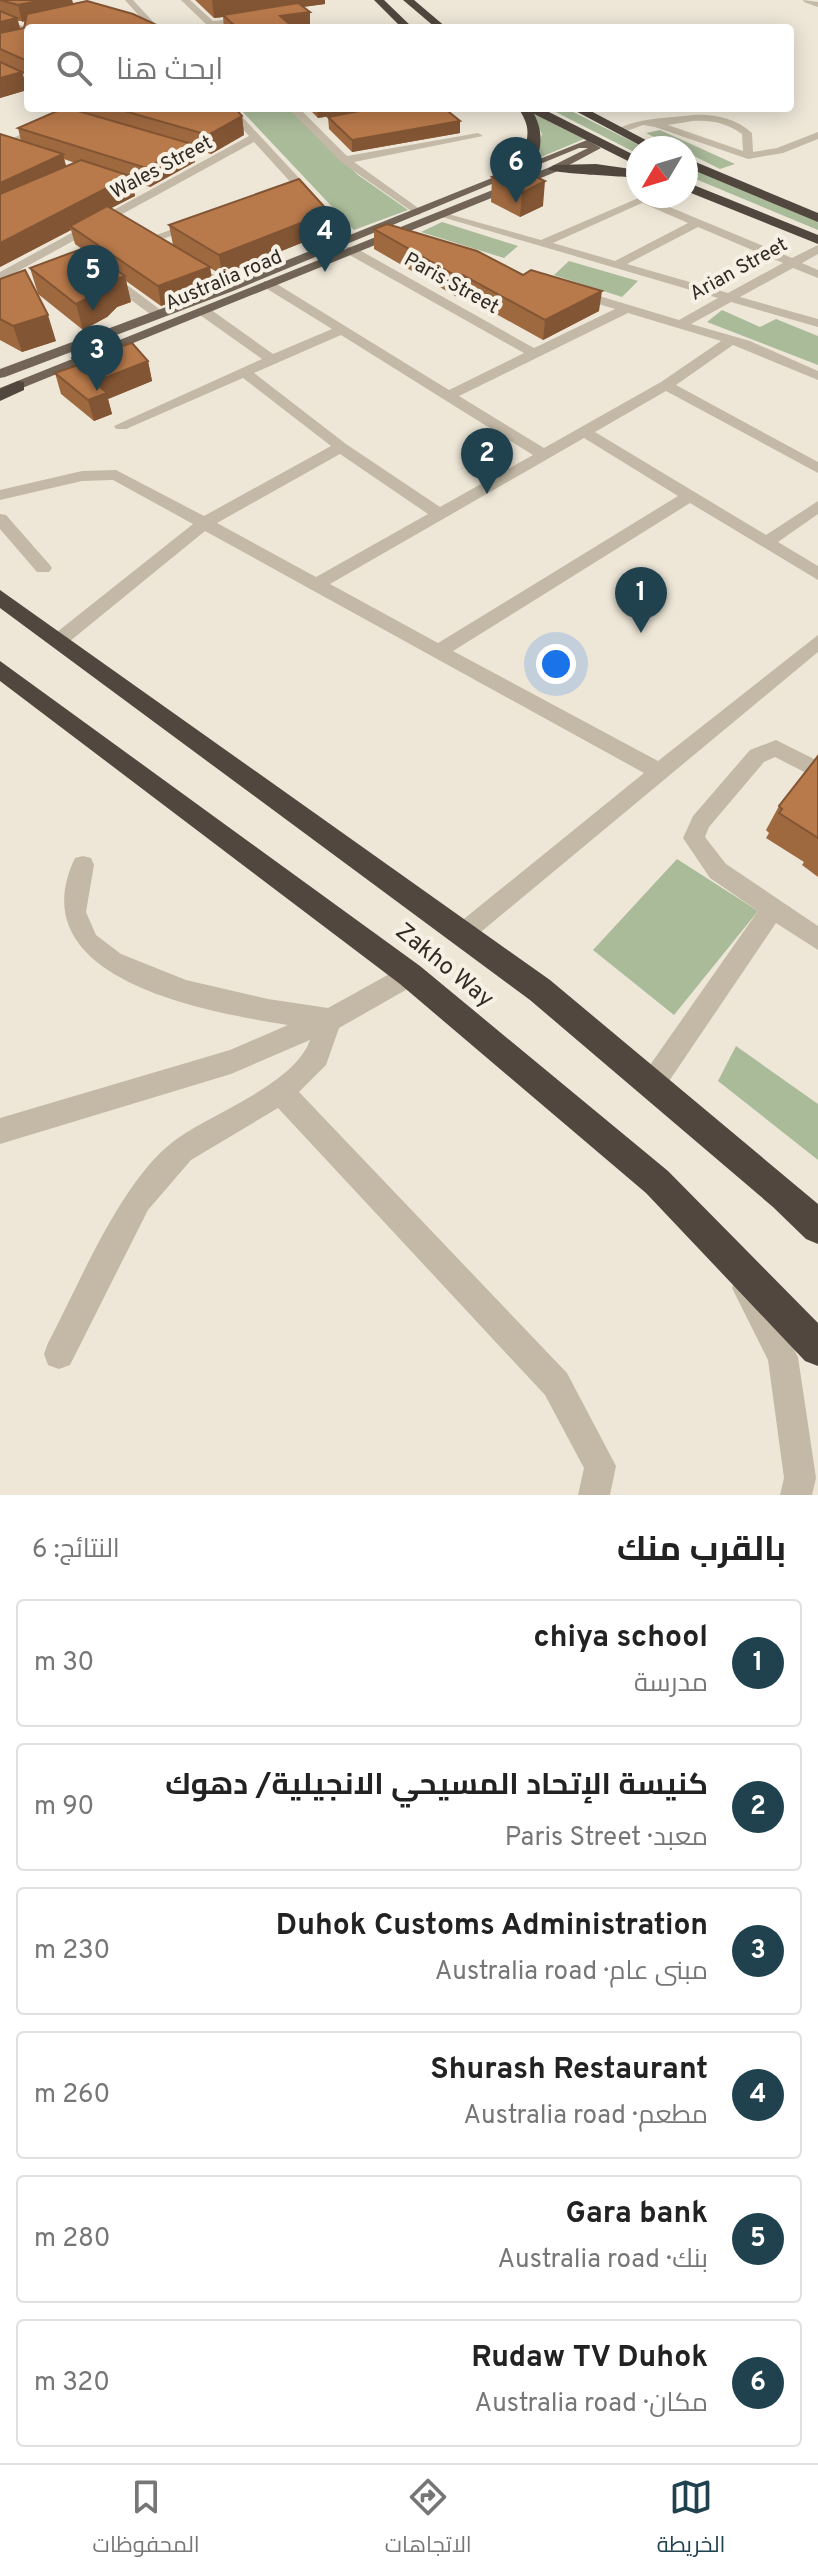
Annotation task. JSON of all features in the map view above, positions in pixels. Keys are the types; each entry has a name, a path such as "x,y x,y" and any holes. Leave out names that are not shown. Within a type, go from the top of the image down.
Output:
{"highway":[{"path":"379,0 395,24"},
{"path":"408,0 437,24"},
{"path":"527,167 536,135 533,118 528,112"},
{"path":"540,112 626,156"},
{"path":"583,112 630,136"},
{"path":"698,167 818,218"},
{"path":"554,169 596,168 626,172"},
{"path":"698,191 818,240"},
{"path":"0,394 18,386"},
{"name":"Zakho Way","path":"0,597 540,990 818,1227"},
{"name":"Zakho Way","path":"0,669 410,975 657,1182 818,1348"}],"main road":[{"name":"Australia road","path":"0,374 349,244 385,236 441,215 596,150 591,144 575,146 417,212 349,244 268,284 205,312 18,386"}],"street":[{"path":"129,0 151,24"},
{"path":"185,0 211,24"},
{"path":"807,0 818,5"},
{"path":"225,24 265,17"},
{"path":"0,19 24,27"},
{"path":"14,42 24,40"},
{"path":"2,147 82,112"},
{"name":"Paris Street","path":"232,112 349,244 533,353"},
{"path":"297,112 345,160 417,212"},
{"path":"634,112 642,122"},
{"path":"216,115 241,122"},
{"path":"657,124 706,116 726,120 747,133 748,156"},
{"path":"619,131 642,122 657,124 748,156 797,145 818,135"},
{"path":"310,126 324,123"},
{"path":"345,160 478,136"},
{"name":"Wales Street","path":"0,277 256,137"},
{"path":"797,145 818,153"},
{"path":"2,147 18,151"},
{"path":"198,156 213,161"},
{"path":"138,190 151,194"},
{"path":"288,194 302,190"},
{"path":"541,244 642,199 818,274"},
{"path":"441,215 818,323"},
{"path":"111,216 123,224"},
{"path":"148,240 204,222"},
{"path":"614,266 699,222"},
{"path":"135,232 161,248"},
{"path":"385,236 415,245"},
{"path":"62,244 74,252"},
{"name":"Arian Street","path":"679,325 818,249"},
{"path":"175,256 229,288"},
{"path":"98,270 159,314"},
{"path":"268,284 544,455"},
{"path":"566,290 730,341 818,376"},
{"path":"447,396 627,308"},
{"path":"205,312 272,360"},
{"path":"121,426 341,330"},
{"path":"317,584 666,385 730,341"},
{"path":"244,372 341,447 440,514"},
{"path":"666,385 818,468"},
{"path":"585,432 818,574"},
{"path":"58,641 204,523 341,447"},
{"path":"0,495 82,476 116,475 660,772"},
{"path":"439,651 688,497"},
{"path":"765,543 818,506"},
{"path":"0,519 43,568"},
{"path":"462,934 818,642"},
{"path":"818,771 776,748 767,750 757,756 700,822 694,838 718,871 818,939"},
{"path":"83,865 76,896 75,922 100,956 133,975 207,997 330,1020"},
{"path":"652,1084 773,908"},
{"path":"0,1131 231,1062 330,1020 410,975"},
{"path":"59,1354 138,1200 182,1151 281,1092 317,1056 330,1020"},
{"path":"281,1092 556,1384 600,1466 594,1495"},
{"path":"729,1256 783,1357 800,1478 796,1495"}],"green space":[{"path":"243,112 292,112 358,175 408,210 354,230"},
{"path":"530,112 584,139 534,160 542,134"},
{"path":"556,112 573,112 626,138 626,148"},
{"path":"660,130 673,136 652,136 646,133"},
{"path":"698,147 735,164 720,169 698,158"},
{"path":"698,171 818,221 818,230 698,180"},
{"path":"442,222 518,246 504,258 421,232"},
{"path":"569,261 638,281 622,297 554,275"},
{"path":"722,310 760,327 776,319 818,336 818,365 707,322"},
{"path":"677,859 758,911 674,1015 593,950"},
{"path":"736,1046 818,1104 818,1160 718,1081"}],"building":[{"path":"0,0 42,0 18,5"},
{"path":"87,1 133,14 155,24 25,24 27,14"},
{"path":"298,3 310,12 280,16 289,24 233,24 223,15"},
{"path":"0,11 17,18 0,22"},
{"path":"24,28 24,60 0,49 0,33"},
{"path":"0,62 22,72 0,78"},
{"path":"55,112 82,112 192,144 146,168 18,128"},
{"path":"128,112 238,112 242,116 208,135"},
{"path":"355,112 449,112 460,121 352,140 328,117"},
{"path":"0,134 63,154 0,183"},
{"path":"81,160 130,176 0,243 0,194"},
{"path":"516,168 545,181 522,193 492,177"},
{"path":"299,179 329,212 219,255 169,225"},
{"path":"107,206 210,267 158,286 70,226"},
{"path":"387,224 477,251 523,275 531,270 602,291 545,320 463,275 458,277 374,229"},
{"path":"84,248 125,276 110,281 101,291 76,304 30,268"},
{"path":"25,270 48,315 13,326 0,319 0,279"},
{"path":"132,343 148,361 94,382 107,393 88,400 55,373 78,365 72,358 93,349 99,353"},
{"path":"818,756 818,838 779,813 782,809 779,806"}],"place":[{"name":"Rudaw TV Duhok","path":"516,203"},
{"name":"Shurash Restaurant","path":"325,272"},
{"name":"Gara bank","path":"93,311"},
{"name":"Duhok Customs Administration","path":"97,391"},
{"name":"كنيسة الإتحاد المسيحي الانجيلية/ دهوك","path":"487,494"},
{"name":"chiya school","path":"641,633"}]}
